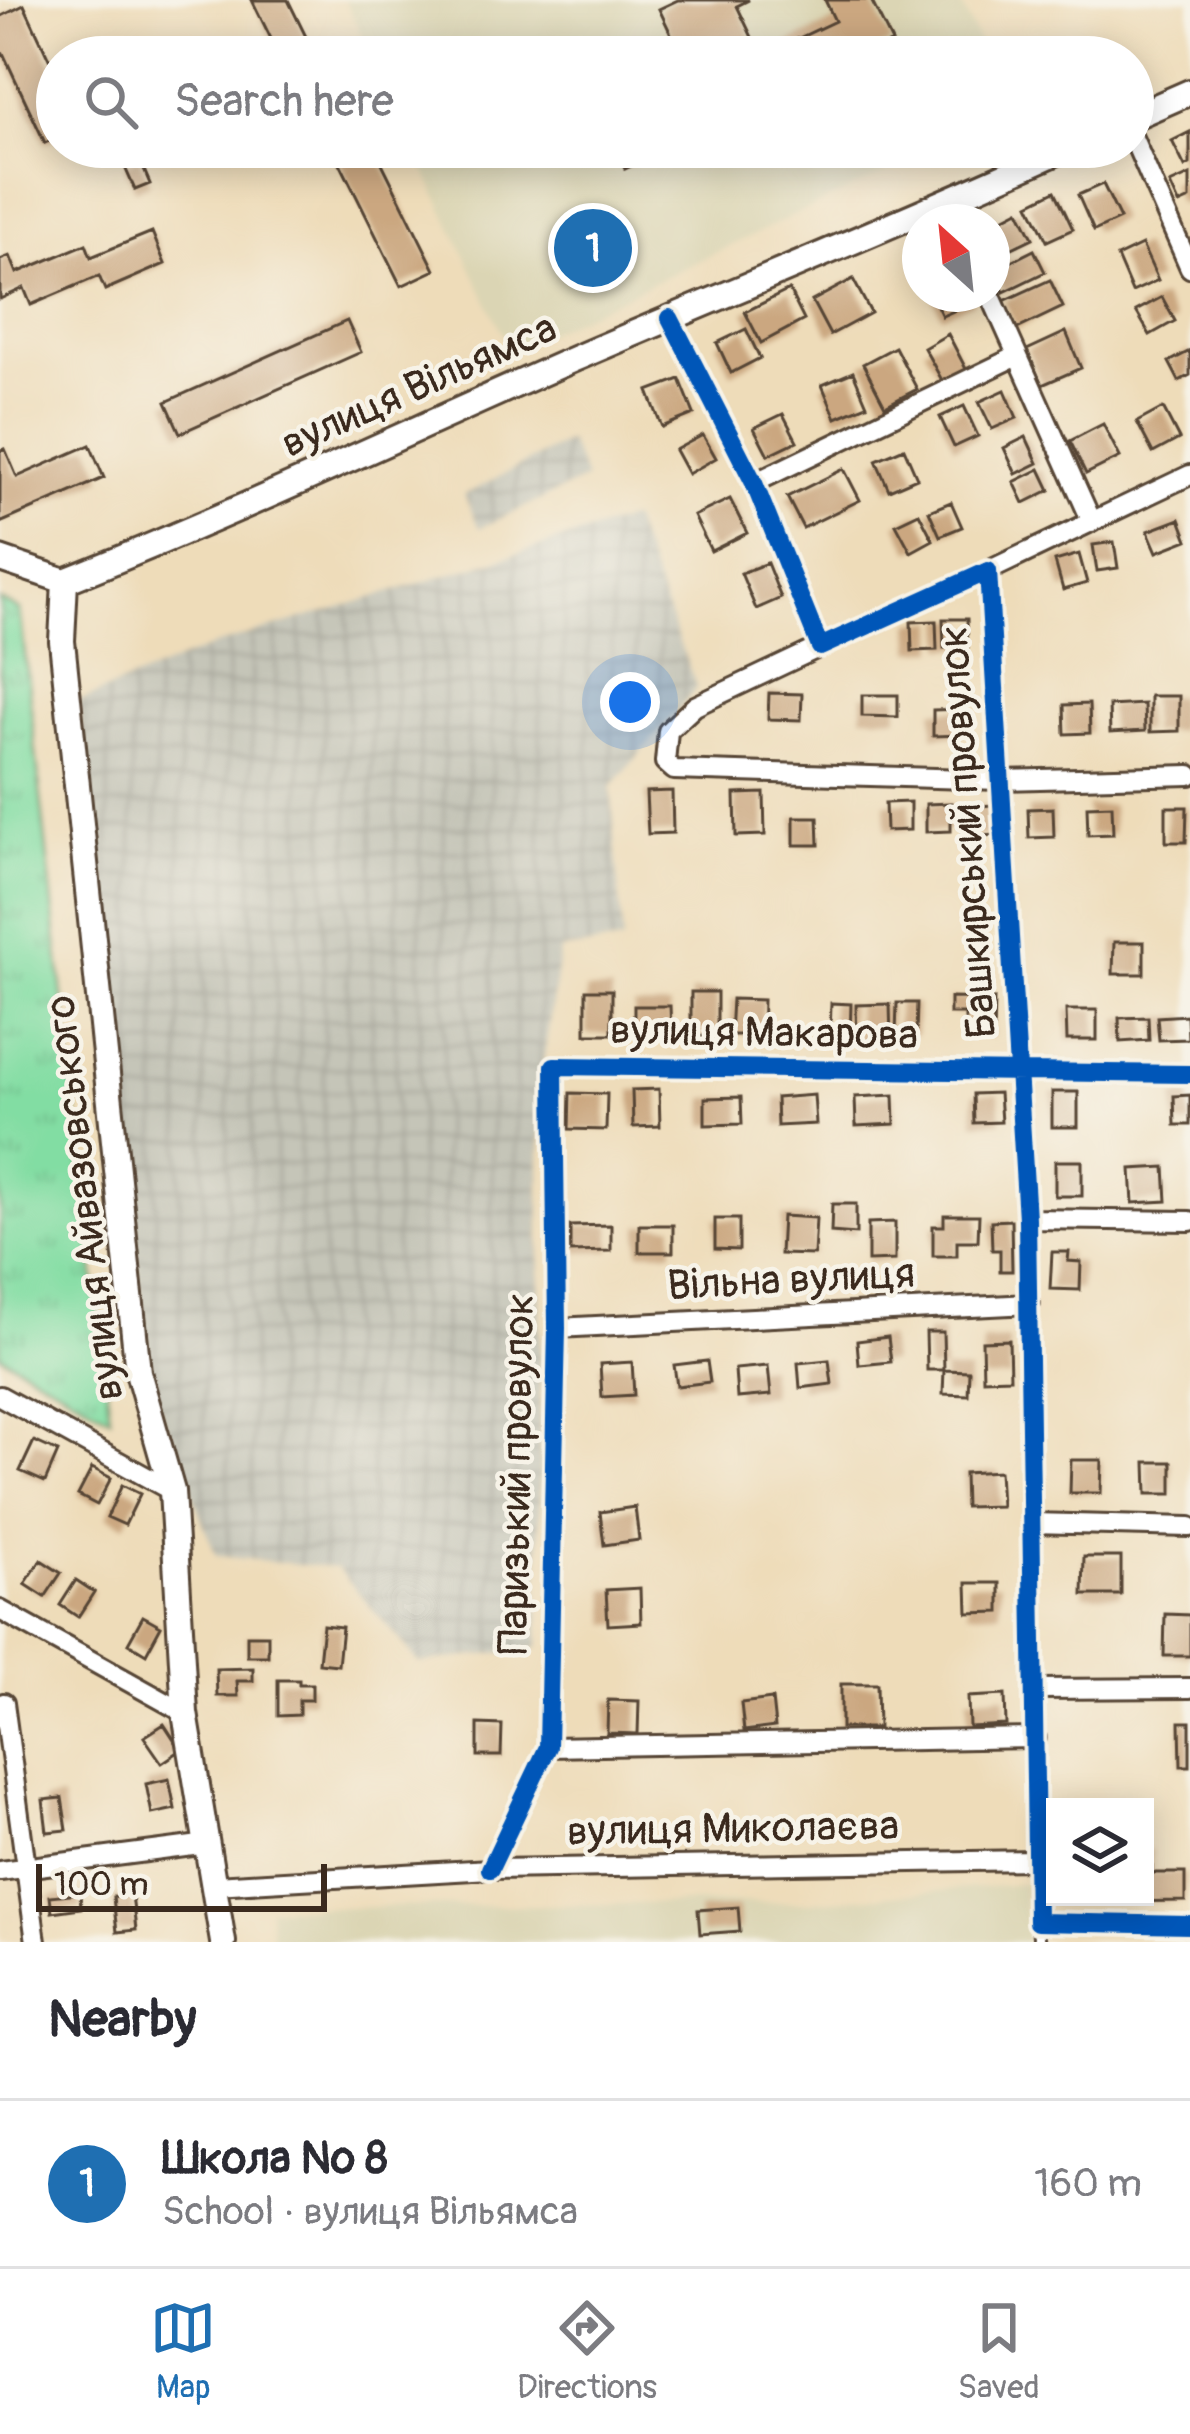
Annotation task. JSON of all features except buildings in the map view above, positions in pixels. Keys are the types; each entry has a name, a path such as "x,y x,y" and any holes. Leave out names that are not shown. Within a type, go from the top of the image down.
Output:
{"street":[{"path":"1154,108 1190,92"},
{"name":"вулиця Вільямса","path":"968,204 1031,168"},
{"path":"1146,168 1190,268"},
{"name":"вулиця Вільямса","path":"65,581 173,538 670,318 902,231"},
{"path":"998,312 1092,521"},
{"path":"670,318 754,483 820,647"},
{"path":"754,483 1017,356"},
{"path":"988,572 1190,475"},
{"path":"0,559 65,581"},
{"name":"Башкирський провулок","path":"1000,780 674,770 664,762 668,731 695,706 988,572 1027,1219 1038,1932"},
{"name":"вулиця Айвазовського","path":"65,581 62,641 138,1372 172,1491 185,1713 223,1942"},
{"path":"1000,780 1190,775"},
{"name":"вулиця Макарова","path":"554,1066 1190,1074"},
{"name":"Паризький провулок","path":"490,1869 548,1747 557,1328 554,1066"},
{"path":"1027,1219 1190,1221"},
{"name":"Вільна вулиця","path":"557,1328 1030,1304"},
{"path":"0,1396 172,1491"},
{"path":"1032,1523 1190,1528"},
{"path":"0,1610 185,1713"},
{"path":"1035,1689 1190,1688"},
{"path":"4,1703 36,1942"},
{"path":"548,1747 1036,1738"},
{"path":"0,1871 208,1844"},
{"name":"вулиця Миколаєва","path":"215,1885 490,1869 1036,1860"},
{"path":"1038,1932 1190,1924"}],"shaded area":[{"path":"345,0 959,0 976,36 362,36"},
{"path":"424,168 895,168 510,350"},
{"path":"568,441 586,479 479,528 464,495"},
{"path":"631,519 697,688 611,787 623,942 560,950 540,1084 539,1648 419,1663 337,1568 216,1556 150,1384 78,702 216,645"},
{"path":"1023,1884 1027,1942 272,1942 269,1908 808,1902"}],"green space":[{"path":"0,600 20,610 110,1417 0,1355"}],"cycle path":[{"path":"670,318 754,483 820,647 988,571 1027,1219 1037,1922 1190,1925"},
{"path":"490,1869 548,1747 557,1328 554,1066 1190,1074"}],"place":[{"name":"Школа № 8","path":"593,248"}]}
